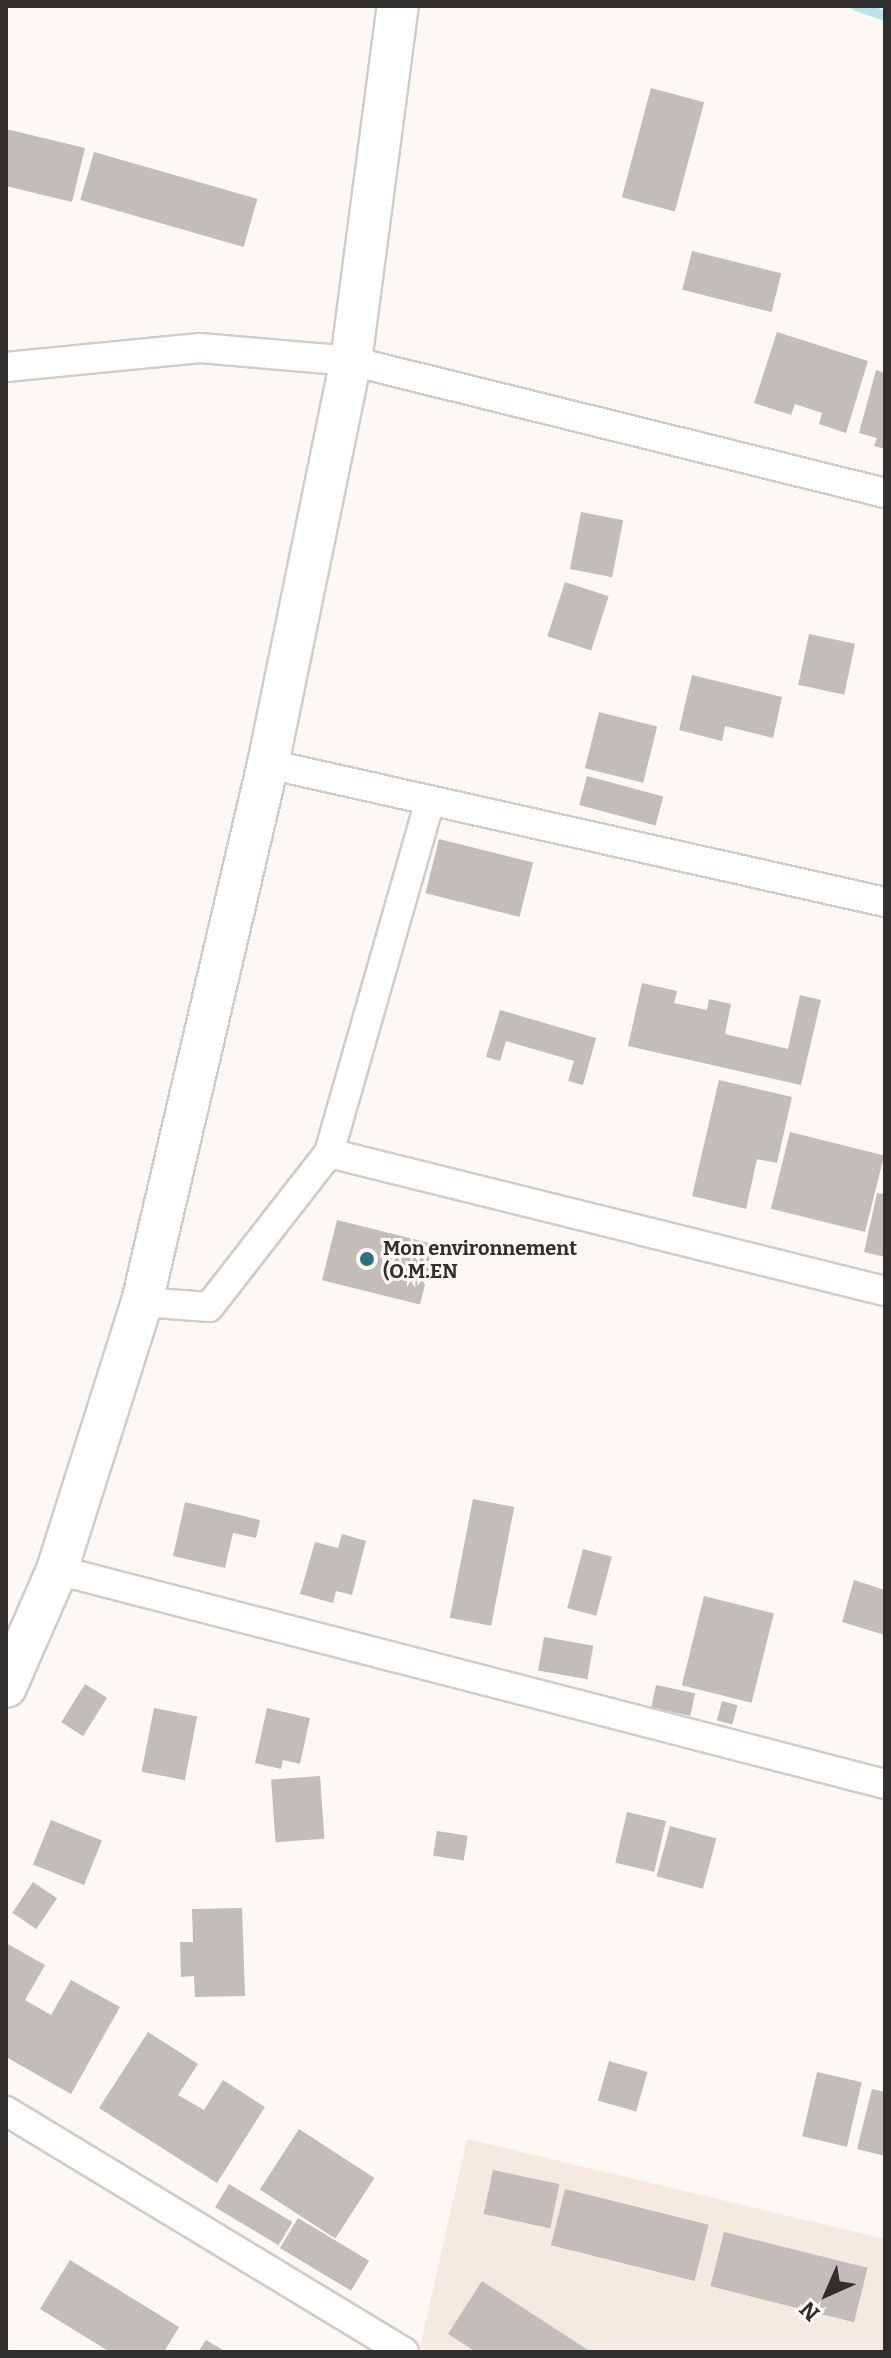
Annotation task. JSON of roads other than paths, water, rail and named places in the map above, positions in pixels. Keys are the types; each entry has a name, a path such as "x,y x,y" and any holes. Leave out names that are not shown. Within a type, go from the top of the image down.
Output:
{"main road":[{"path":"6,1687 57,1570 142,1302 268,764 351,361 398,6"}],"street":[{"path":"6,367 200,348 351,361 885,493"},
{"path":"268,764 885,902"},
{"path":"142,1302 209,1307 329,1153 430,800"},
{"path":"329,1153 885,1291"},
{"path":"57,1570 885,1784"},
{"path":"6,2111 404,2352"}],"waterway":[{"path":"856,6 885,16"}],"place":[{"name":"Mon environnement (O.M.EN","path":"367,1259"}]}
